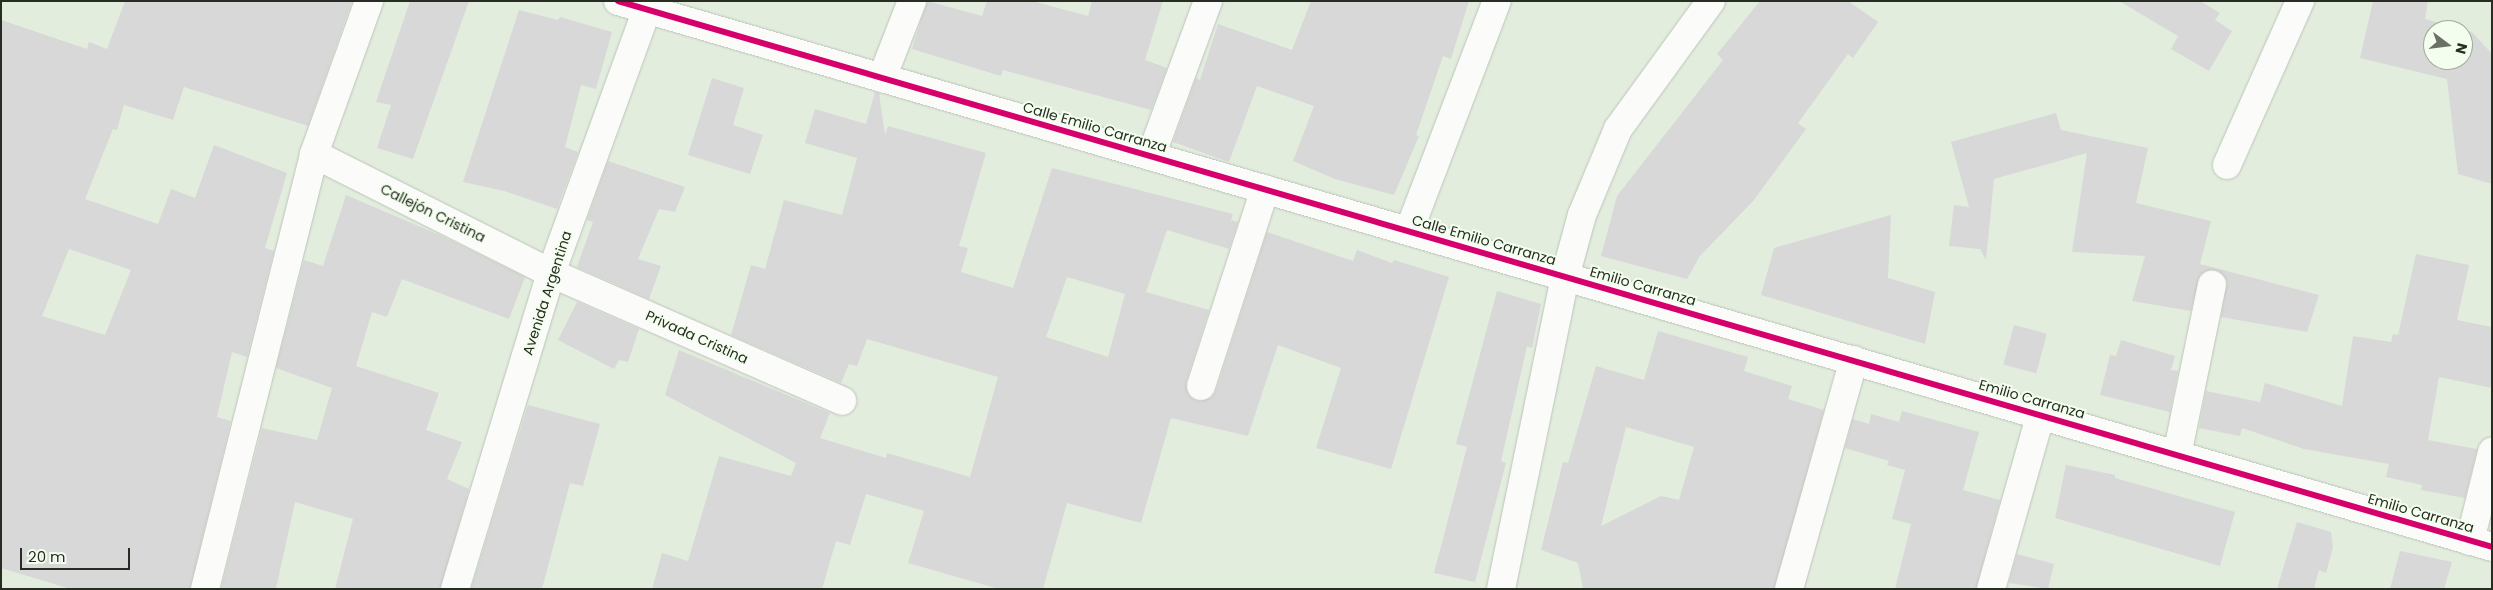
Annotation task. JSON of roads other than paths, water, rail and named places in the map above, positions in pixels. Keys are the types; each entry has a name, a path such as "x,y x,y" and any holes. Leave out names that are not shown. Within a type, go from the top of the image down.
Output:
{"street":[{"path":"205,589 314,154 369,1"},
{"name":"Calle Emilio Carranza","path":"618,1 648,5 882,78 1565,277"},
{"path":"882,78 912,1"},
{"path":"1151,156 1208,1"},
{"path":"1409,231 1497,1"},
{"path":"1501,589 1565,277 1582,215 1618,129 1710,1"},
{"path":"2227,164 2300,1"},
{"name":"Avenida Argentina","path":"455,589 552,273 648,5"},
{"name":"Callejón Cristina","path":"314,154 552,273"},
{"path":"1201,386 1265,189"},
{"name":"Privada Cristina","path":"552,273 842,401"},
{"name":"Emilio Carranza","path":"1565,277 2041,414 2481,544"},
{"path":"2178,455 2212,285"},
{"path":"1790,589 1854,360"},
{"path":"1991,589 2041,414"},
{"path":"2481,544 2492,452"}]}
